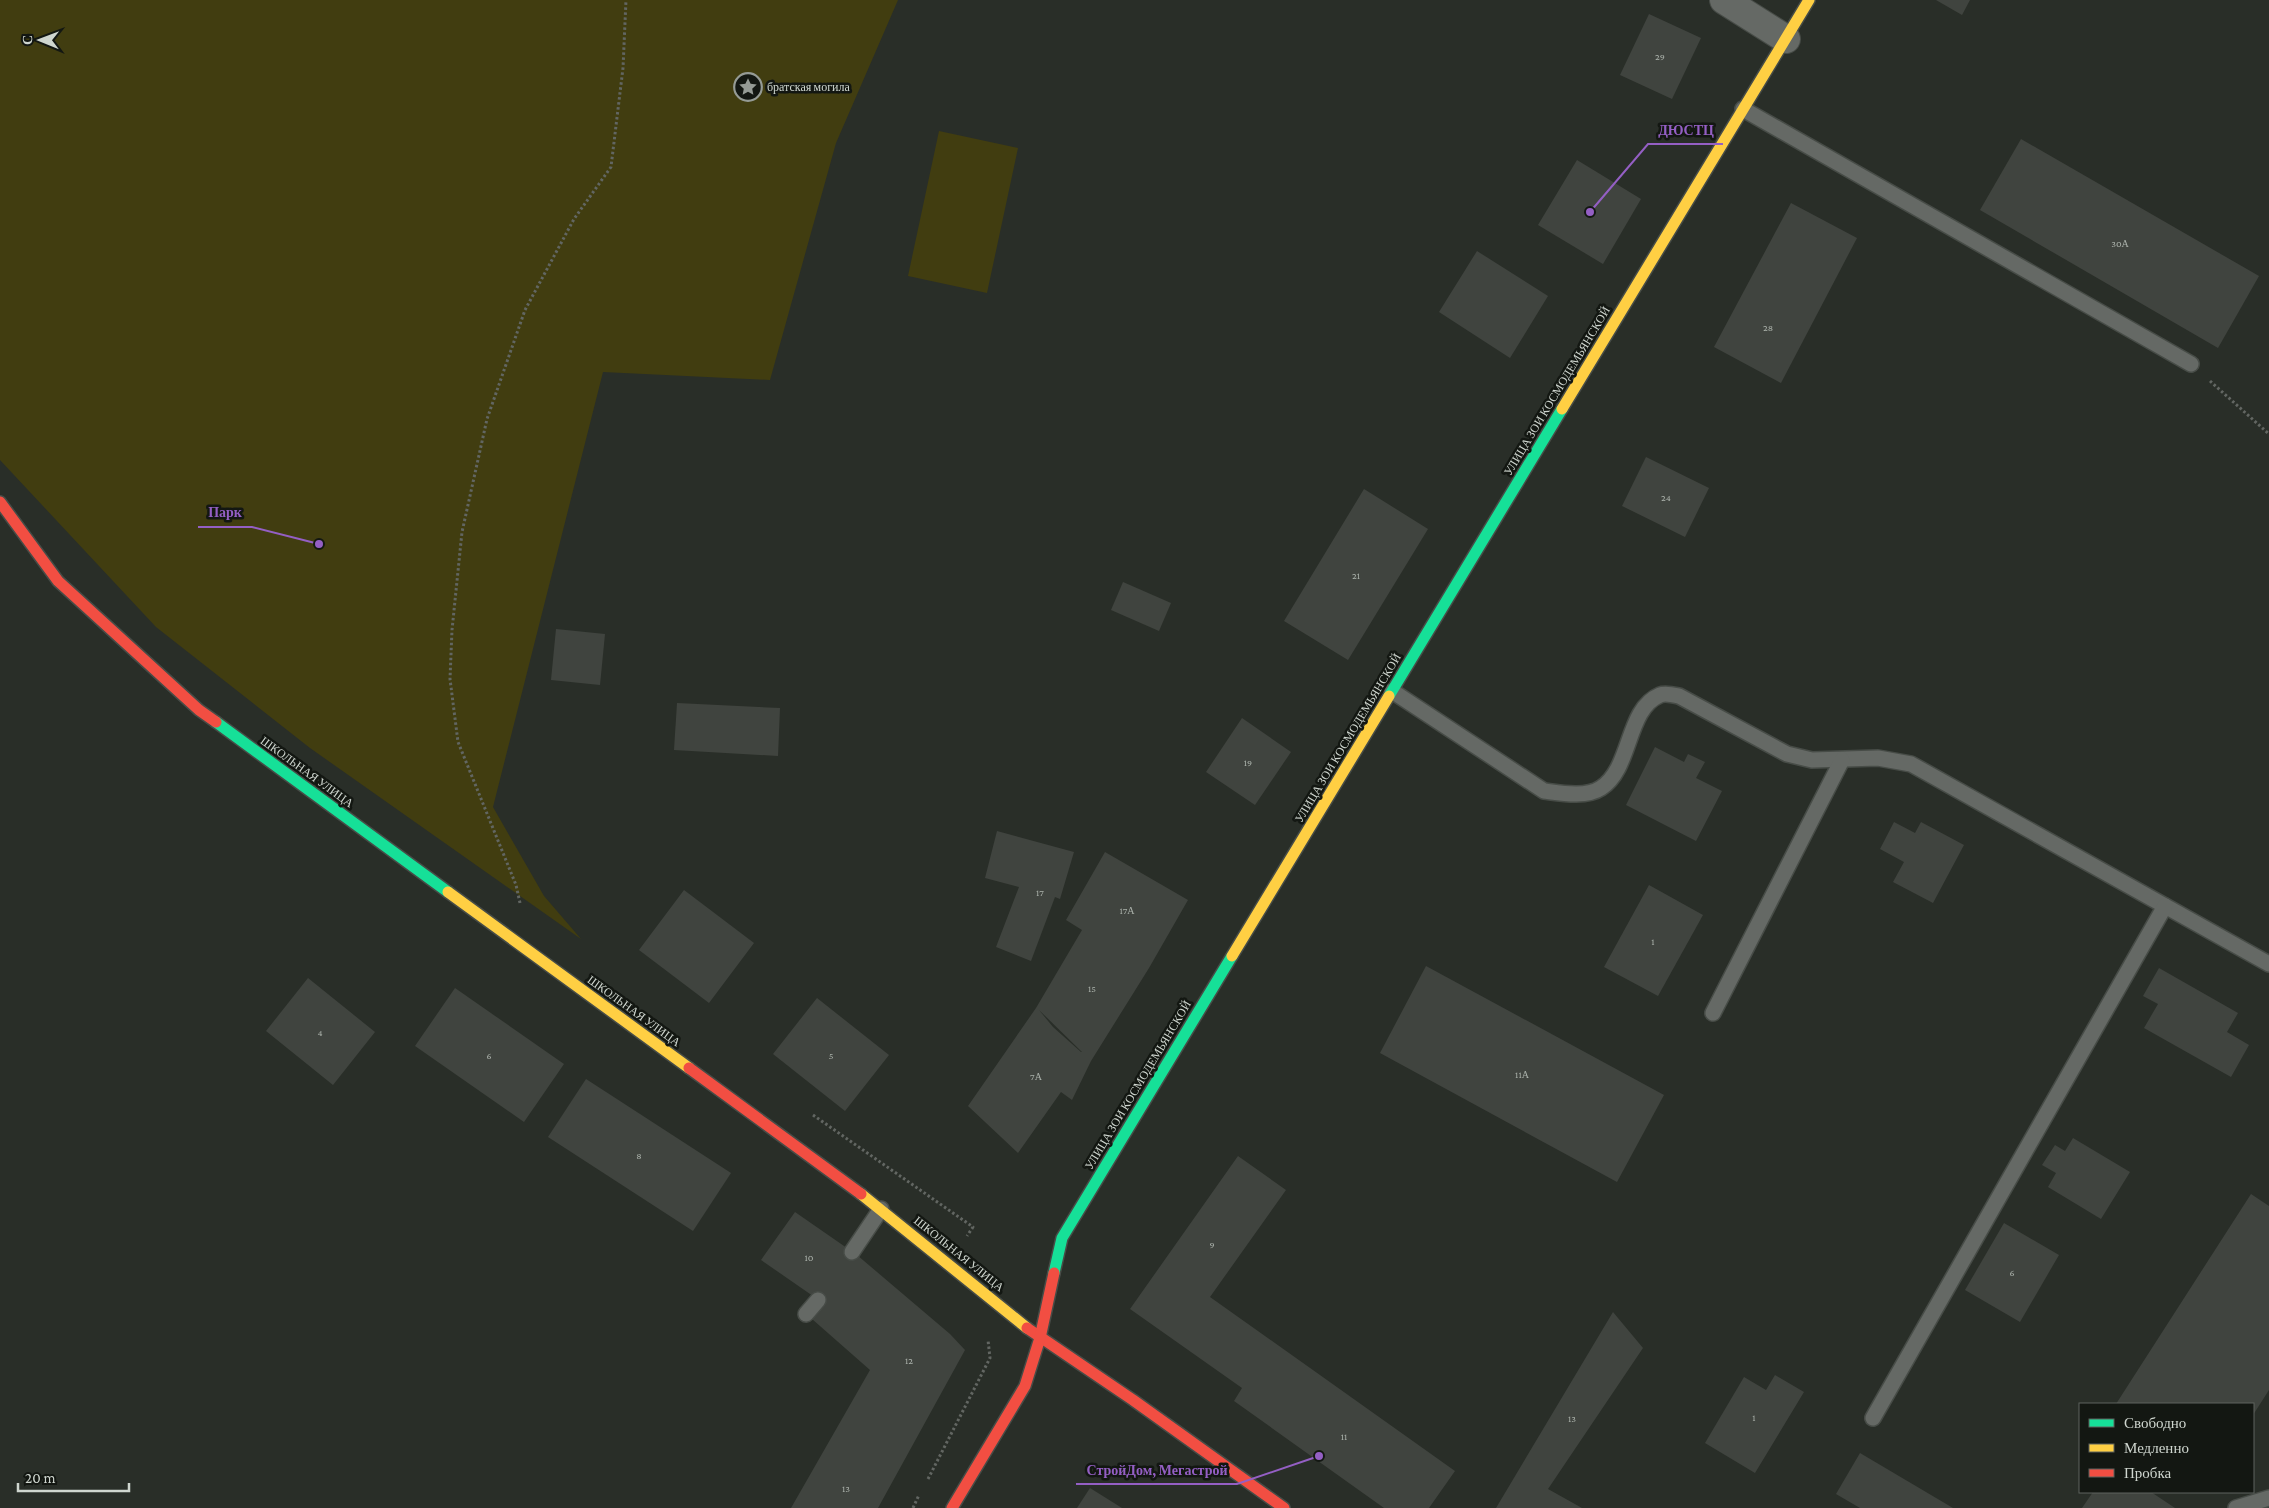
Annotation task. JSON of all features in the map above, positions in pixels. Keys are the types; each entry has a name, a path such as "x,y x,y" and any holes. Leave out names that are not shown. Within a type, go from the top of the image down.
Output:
{"street":[{"path":"1724,0 1786,39"},
{"name":"УЛИЦА ЗОИ КОСМОДЕМЬЯНСКОЙ","path":"952,1508 1025,1386 1040,1338 1062,1238 1810,0"},
{"name":"ШКОЛЬНАЯ УЛИЦА","path":"0,502 58,581 199,710 881,1209 949,1262 1040,1338 1133,1400 1284,1508"}],"lane":[{"path":"1743,109 2191,364"},
{"path":"1392,691 1544,791 1565,794 1585,793 1601,789 1616,774 1644,705 1661,694 1679,696 1786,754 1812,760 1878,758 1911,764 2269,964"},
{"path":"1713,1013 1842,760"},
{"path":"1873,1418 2165,906"},
{"path":"852,1252 881,1209"},
{"path":"806,1314 818,1300"},
{"path":"2236,1508 2269,1498"}],"path":[{"path":"521,910 516,885 458,742 450,679 452,630 462,532 488,420 525,310 574,219 611,168 623,68 626,0"},
{"path":"2191,364 2269,434"},
{"path":"812,1114 973,1227 949,1262"},
{"path":"926,1482 990,1358 988,1339"},
{"path":"913,1508 922,1490"}],"shaded area":[{"path":"0,0 898,0 836,143 770,380 603,372 493,807 544,896 581,939 310,748 156,627 0,460"},
{"path":"939,131 1018,148 987,293 908,276"}],"building":[{"path":"1936,0 1970,0 1962,15"},
{"path":"1649,14 1701,38 1672,99 1620,75"},
{"path":"2021,139 2259,276 2218,348 1980,210"},
{"path":"1577,160 1641,199 1603,264 1538,225"},
{"path":"1791,203 1857,238 1781,383 1714,347"},
{"path":"1477,251 1548,296 1510,358 1439,312"},
{"path":"1646,457 1709,488 1685,537 1622,506"},
{"path":"1364,489 1428,529 1348,660 1284,621"},
{"path":"1123,582 1171,603 1159,631 1111,610"},
{"path":"556,629 605,634 600,685 551,680"},
{"path":"677,703 780,708 778,756 674,750"},
{"path":"1242,718 1291,752 1255,805 1206,772"},
{"path":"1655,747 1684,762 1688,754 1705,762 1696,778 1722,791 1696,841 1626,805"},
{"path":"1894,822 1915,833 1921,822 1964,845 1933,903 1893,882 1904,862 1880,849"},
{"path":"997,831 1074,852 1060,899 1055,897 1031,961 996,947 1019,887 985,878"},
{"path":"1105,852 1188,900 1149,968 1091,1061 1072,1100 1061,1092 1018,1153 968,1106 1036,1008 1082,930 1066,920","holes":["1039,1010 1082,1052 1053,1027"]},
{"path":"1649,885 1703,915 1658,996 1604,967"},
{"path":"684,890 754,943 709,1003 639,950"},
{"path":"1426,966 1664,1095 1617,1182 1380,1053"},
{"path":"2159,968 2238,1013 2227,1032 2249,1045 2231,1077 2144,1028 2158,1004 2143,996"},
{"path":"308,978 375,1032 333,1085 266,1031"},
{"path":"455,988 564,1064 524,1122 415,1046"},
{"path":"817,998 889,1055 845,1111 773,1054"},
{"path":"586,1079 731,1173 693,1231 548,1137"},
{"path":"2073,1138 2130,1172 2101,1219 2048,1187 2056,1173 2042,1165 2055,1145 2065,1151"},
{"path":"1238,1156 1286,1190 1210,1297 1455,1471 1429,1508 1384,1508 1234,1401 1242,1388 1130,1309"},
{"path":"2251,1194 2269,1206 2269,1390 2254,1413 2254,1403 2117,1403"},
{"path":"795,1212 857,1255 950,1334 965,1350 878,1508 791,1508 870,1370 812,1319 823,1303 761,1260"},
{"path":"2004,1223 2059,1255 2020,1322 1965,1290"},
{"path":"1613,1312 1643,1348 1548,1489 1582,1508 1496,1508"},
{"path":"1775,1375 1804,1392 1755,1473 1705,1443 1744,1377 1766,1390"},
{"path":"1860,1453 1953,1508 1860,1508 1836,1494"},
{"path":"1090,1488 1122,1508 1077,1508"},
{"path":"2092,1493 2152,1493 2175,1508 2082,1508"}],"traffic: fast":[{"path":"1389,696 1562,409"},
{"path":"216,722 448,892"},
{"path":"1054,1273 1062,1238 1232,956"}],"traffic: slow":[{"path":"1562,409 1809,0"},
{"path":"1232,956 1389,696"},
{"path":"448,892 689,1068"},
{"path":"861,1194 1027,1328"}],"traffic: jam":[{"path":"0,502 58,581 199,710 216,722"},
{"path":"689,1068 861,1194"},
{"path":"952,1508 1025,1386 1040,1338 1054,1273"},
{"path":"1027,1328 1133,1400 1284,1508"}],"place":[{"name":"братская могила","path":"748,87"},
{"name":"ДЮСТЦ","path":"1590,212"},
{"name":"Парк","path":"319,544"},
{"name":"СтройДом, Мегастрой","path":"1319,1456"}]}
